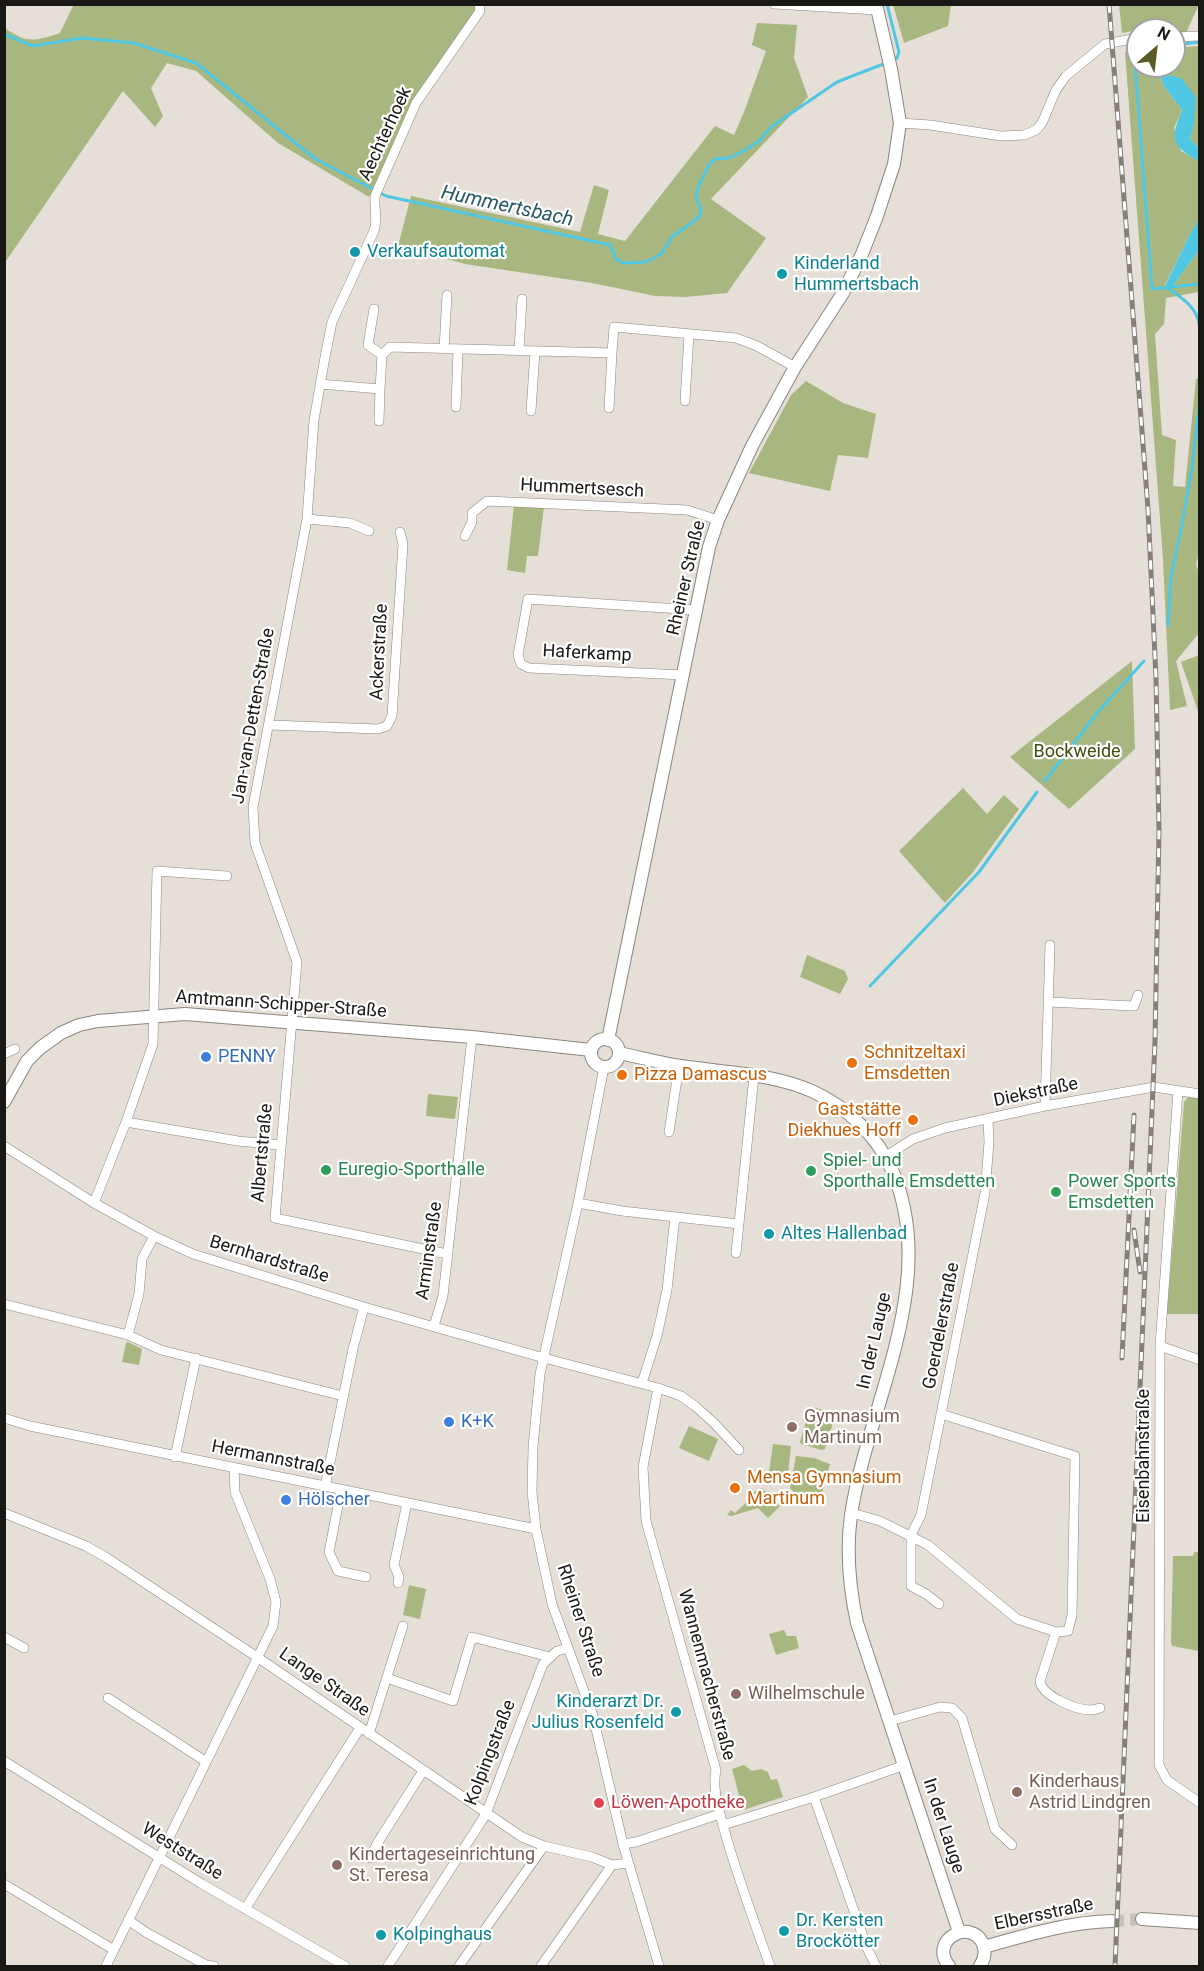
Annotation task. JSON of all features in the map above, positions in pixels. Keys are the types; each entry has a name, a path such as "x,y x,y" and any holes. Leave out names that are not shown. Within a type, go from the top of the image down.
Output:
{"street":[{"name":"Rheiner Straße","path":"608,1040 696,610 718,520 752,446 795,367 843,293 862,254 894,164 900,123 891,69 876,7 774,4"},
{"name":"Aechterhoek","path":"377,223 374,206 377,191 416,103 482,7"},
{"path":"900,123 930,125 1001,136 1024,135 1036,130 1042,123 1056,90 1066,76 1105,44 1126,39"},
{"name":"Jan-van-Detten-Straße","path":"291,1022 297,962 255,843 253,818 256,786 270,725 307,519 314,420 332,322 377,223"},
{"path":"444,349 447,295"},
{"path":"519,351 522,299"},
{"path":"374,309 368,345 382,355"},
{"path":"609,408 614,327 736,338 757,346 795,367"},
{"path":"685,401 689,334"},
{"path":"379,421 382,355 390,347 612,353"},
{"path":"456,407 458,349"},
{"path":"531,411 535,351"},
{"path":"320,384 380,389"},
{"name":"Hummertsesch","path":"465,536 472,522 472,513 487,501 687,510 718,520"},
{"path":"307,519 350,523 369,531"},
{"name":"Ackerstraße","path":"270,725 378,729 387,726 392,716 394,691 403,544 400,532"},
{"name":"Haferkamp","path":"684,675 529,668 520,664 518,656 528,599 696,610"},
{"path":"94,1203 126,1122 153,1044 158,871 227,876"},
{"path":"1044,1106 1050,945"},
{"path":"1049,1002 1134,1006 1138,995"},
{"name":"Amtmann-Schipper-Straße","path":"4,1102 27,1062 40,1048 61,1033 79,1025 98,1021 185,1014 472,1037 591,1050"},
{"name":"Albertstraße","path":"291,1022 274,1218 447,1254"},
{"name":"Arminstraße","path":"434,1326 442,1296 472,1037"},
{"path":"608,1040 615,1045 619,1053 614,1064 604,1067 593,1062 591,1050 597,1042 608,1040"},
{"path":"4,1054 15,1049"},
{"name":"In der Lauge","path":"619,1053 679,1066 791,1083 827,1099 856,1120 886,1156 899,1186 908,1224 909,1255 906,1287 898,1333 859,1475 848,1555 849,1586 857,1623 959,1932"},
{"path":"669,1132 679,1066"},
{"name":"Rheiner Straße","path":"604,1067 578,1203 540,1374 533,1447 532,1492 536,1529 552,1604 593,1716 628,1863 659,1966"},
{"path":"736,1253 754,1076"},
{"name":"Diekstraße","path":"886,1156 902,1145 945,1128 1044,1106 1154,1087 1200,1094"},
{"name":"Eisenbahnstraße","path":"1178,1091 1160,1346 1159,1765 1167,1780 1200,1803"},
{"name":"Goerdelerstraße","path":"911,1535 921,1515 985,1193 989,1142 988,1120"},
{"path":"126,1122 238,1141 280,1145"},
{"name":"Bernhardstraße","path":"4,1146 94,1203 154,1236 193,1254 364,1307 642,1383 681,1396 714,1423 739,1450"},
{"path":"578,1203 739,1224"},
{"path":"642,1383 657,1336 667,1290 675,1217"},
{"path":"128,1335 139,1294 142,1259 154,1236"},
{"path":"4,1304 128,1335 161,1350 343,1396"},
{"path":"325,1487 364,1307"},
{"path":"1160,1346 1200,1359"},
{"path":"175,1457 196,1358"},
{"name":"Wannenmacherstraße","path":"658,1388 643,1467 646,1521 716,1770 714,1781 720,1814 736,1874 770,1966"},
{"path":"852,1513 880,1521 928,1545 1017,1619 1056,1632 1068,1631 1072,1615 1075,1456 941,1414"},
{"name":"Hermannstraße","path":"4,1418 30,1426 175,1457 536,1529"},
{"path":"106,1966 273,1626 276,1602 270,1579 235,1492 234,1469"},
{"path":"341,1490 329,1552 338,1571 366,1577"},
{"path":"398,1583 399,1577 394,1564 407,1503"},
{"name":"Lange Straße","path":"4,1513 86,1546 107,1558 522,1837 543,1846 592,1857 612,1865 628,1863"},
{"path":"911,1535 911,1586 939,1604"},
{"path":"369,1734 403,1626"},
{"path":"1056,1632 1040,1686 1066,1704 1090,1710 1100,1708"},
{"path":"4,1637 24,1648"},
{"path":"387,1678 453,1701 472,1637 550,1656 568,1648"},
{"name":"Kolpingstraße","path":"388,1966 486,1814 543,1664 550,1656"},
{"path":"108,1698 205,1761"},
{"path":"890,1721 940,1707 952,1708 962,1718 995,1829 1012,1845"},
{"path":"245,1908 360,1728"},
{"name":"Weststraße","path":"4,1761 159,1857 345,1966"},
{"path":"723,1825 814,1797 905,1765"},
{"path":"370,1858 423,1771"},
{"path":"814,1797 867,1948 876,1966"},
{"path":"623,1844 636,1842 720,1814"},
{"path":"459,1966 543,1846"},
{"path":"542,1966 612,1865"},
{"path":"4,1884 114,1950"},
{"path":"1142,1919 1200,1923"},
{"path":"128,1920 206,1965 214,1966"},
{"name":"Elbersstraße","path":"984,1947 1051,1929 1112,1920"},
{"path":"946,1966 944,1948 949,1938 959,1932 977,1936 984,1947 984,1957 980,1966"}],"green space":[{"path":"74,4 475,5 476,12 414,100 369,197 278,143 196,71 167,63 151,88 163,116 155,127 123,91 6,261 5,274 5,28 19,37 31,40 60,33"},
{"path":"1199,4 1186,33 1186,18 1126,18 1126,32 1122,33 1119,5"},
{"path":"893,5 951,5 948,26 904,43"},
{"path":"757,23 797,25 794,58 808,97 711,199 766,238 727,293 685,297 655,296 592,283 465,264 398,246 411,196 580,232 594,185 609,190 598,234 625,241 715,126 734,135 766,51 752,45"},
{"path":"1199,46 1199,148 1190,139 1194,123 1181,78 1186,78 1186,47"},
{"path":"1127,78 1161,78 1182,110 1174,128 1181,151 1200,161 1199,220 1164,287 1172,287 1199,250 1199,292 1166,298 1164,324 1155,334 1162,435 1176,440 1173,486 1185,487 1196,379 1200,378 1200,547 1196,565 1200,575 1199,633 1176,661 1187,706 1170,710 1163,559"},
{"path":"806,381 843,403 876,414 868,458 838,455 830,491 749,473 791,395"},
{"path":"514,505 544,506 538,556 527,556 525,573 507,570"},
{"path":"1200,655 1199,714 1181,662"},
{"name":"Bockweide","path":"1132,661 1135,749 1069,809 1010,757"},
{"path":"963,788 987,814 1004,795 1019,809 973,872 945,903 899,851"},
{"path":"807,955 845,971 848,979 840,994 800,977"},
{"path":"428,1094 458,1097 455,1119 426,1116"},
{"path":"1189,1096 1200,1098 1199,1314 1167,1314 1184,1102"},
{"path":"128,1342 142,1349 139,1365 122,1362"},
{"path":"812,1407 834,1413 835,1416 825,1449 822,1450 800,1442"},
{"path":"689,1426 718,1439 709,1461 679,1448"},
{"path":"773,1444 791,1446 788,1474 769,1472"},
{"path":"796,1456 814,1458 830,1464 820,1500 814,1506 803,1502 790,1488"},
{"path":"762,1488 780,1506 768,1518 758,1508 731,1516 727,1515 731,1510 735,1513 753,1496 752,1493"},
{"path":"1194,1552 1199,1552 1199,1651 1172,1646 1171,1643 1173,1556 1193,1556"},
{"path":"409,1585 426,1589 420,1619 403,1615"},
{"path":"784,1630 787,1636 796,1636 799,1648 776,1655 769,1634"},
{"path":"744,1765 752,1771 761,1769 768,1772 771,1780 777,1779 783,1797 743,1810 732,1769"}],"water":[{"path":"1161,78 1181,78 1196,97 1190,139 1199,148 1199,161 1178,146 1175,135 1182,110 1164,86"},
{"path":"1199,220 1199,250 1172,287 1164,288 1191,232"}],"waterway":[{"name":"Hummertsbach","path":"887,4 899,52 897,58 892,60"},
{"name":"Hummertsbach","path":"4,34 33,46 82,38 134,43 196,63 314,158 386,196 610,245 616,259 623,263 646,262 661,254 672,237 699,217 701,210 696,197 698,187 710,163 715,159 729,158 744,151 759,141 771,127 837,82 886,63"},
{"path":"1186,44 1200,42"},
{"path":"1136,78 1152,289 1200,284"},
{"path":"1168,288 1185,300 1193,310 1199,321 1200,329"},
{"path":"1168,625 1171,576 1192,468 1200,400"},
{"path":"1045,781 1098,712 1144,661"},
{"path":"870,986 979,872 1037,792"}],"tunnel":[{"path":"1112,1921 1142,1919"}],"railway":[{"path":"1109,4 1148,509 1156,678 1159,830 1155,1041 1115,1966"},
{"path":"1122,1358 1134,1115"},
{"path":"1134,1230 1140,1272"}],"place":[{"name":"Verkaufsautomat","path":"355,252"},
{"name":"Kinderland Hummertsbach","path":"782,274"},
{"name":"PENNY","path":"206,1057"},
{"name":"Schnitzeltaxi Emsdetten","path":"852,1063"},
{"name":"Pizza Damascus","path":"622,1075"},
{"name":"Gaststätte Diekhues Hoff","path":"913,1120"},
{"name":"Euregio-Sporthalle","path":"326,1170"},
{"name":"Spiel- und Sporthalle Emsdetten","path":"811,1171"},
{"name":"Power Sports Emsdetten","path":"1056,1192"},
{"name":"Altes Hallenbad","path":"769,1234"},
{"name":"K+K","path":"449,1422"},
{"name":"Gymnasium Martinum","path":"792,1427"},
{"name":"Mensa Gymnasium Martinum","path":"735,1488"},
{"name":"Hölscher","path":"286,1500"},
{"name":"Wilhelmschule","path":"736,1694"},
{"name":"Kinderarzt Dr. Julius Rosenfeld","path":"676,1712"},
{"name":"Kinderhaus Astrid Lindgren","path":"1017,1792"},
{"name":"Löwen-Apotheke","path":"599,1803"},
{"name":"Kindertageseinrichtung St. Teresa","path":"337,1865"},
{"name":"Dr. Kersten Brockötter","path":"784,1931"},
{"name":"Kolpinghaus","path":"381,1935"}]}
